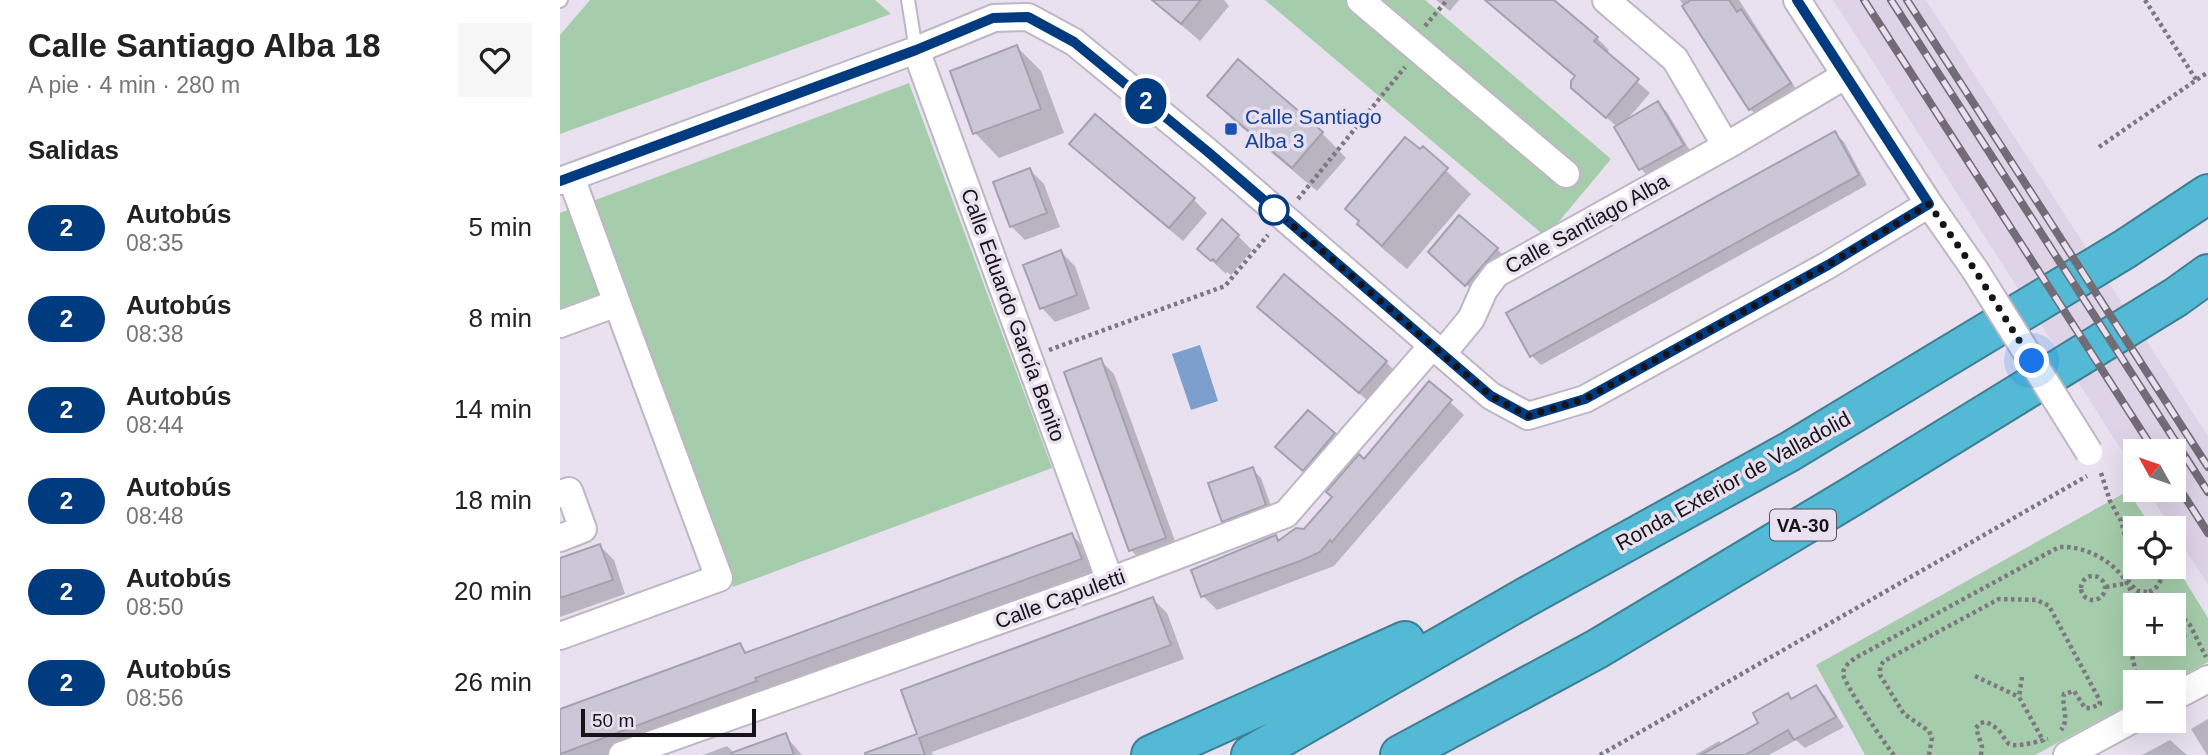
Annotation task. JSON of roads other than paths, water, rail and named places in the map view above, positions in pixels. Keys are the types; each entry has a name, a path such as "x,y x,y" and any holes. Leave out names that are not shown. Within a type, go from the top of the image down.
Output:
{"highway":[{"name":"Ronda Exterior de Valladolid","path":"1251,755 1528,596 1789,452 2125,249 2208,194"},
{"name":"VA-30","path":"1400,755 1597,649 1913,458 2208,274"},
{"path":"1151,755 1469,612 1528,596"},
{"path":"1449,755 1533,698 1597,649"}],"street":[{"path":"1360,0 1566,174"},
{"path":"1606,0 1675,59 1726,146"},
{"path":"1797,0 1975,270 2092,466"},
{"path":"560,636 719,578 617,303 565,179 916,50 993,18 1028,17 1074,42 1491,396 1528,416 1585,399 1828,265 1929,204"},
{"name":"Calle Eduardo García Benito","path":"916,50 1110,581"},
{"name":"Calle Santiago Alba","path":"1437,350 1471,320 1484,290 1496,274 1726,146 1846,75"},
{"path":"560,324 617,303"},
{"name":"Calle Capuletti","path":"622,755 1110,581 1286,514 1437,350"},
{"path":"560,494 569,491 583,529 560,538"},
{"path":"2186,691 2208,679"},
{"path":"2058,751 2123,723"}],"lane":[{"path":"908,0 916,50"}],"water":[{"path":"1200,345 1218,401 1191,410 1172,354"}],"railway":[{"path":"1864,0 2147,439"},
{"path":"1891,0 2208,492"},
{"path":"1907,0 2208,467"},
{"path":"2186,499 2208,533"}],"place":[{"name":"Calle Santiago Alba 3","path":"1231,129"}]}
